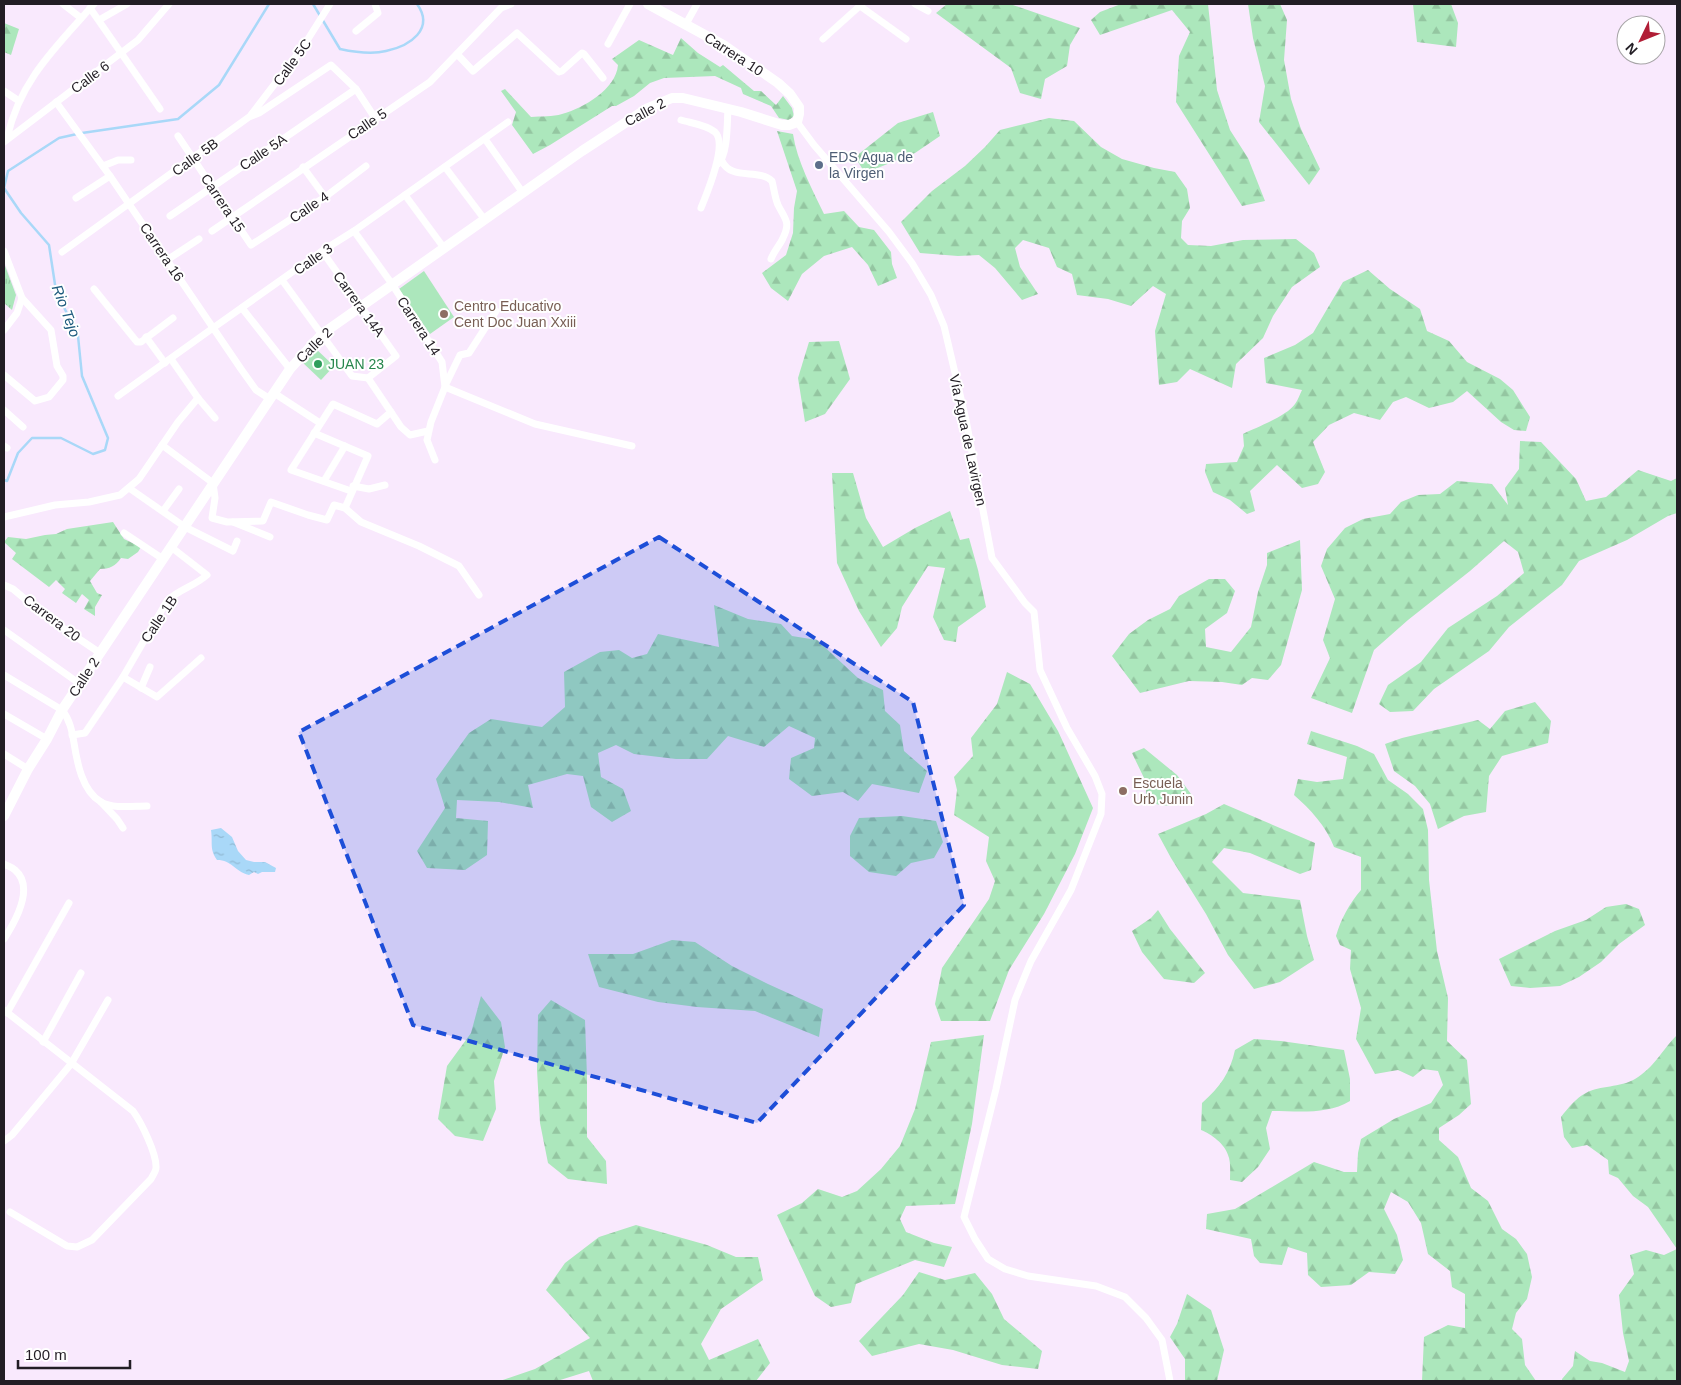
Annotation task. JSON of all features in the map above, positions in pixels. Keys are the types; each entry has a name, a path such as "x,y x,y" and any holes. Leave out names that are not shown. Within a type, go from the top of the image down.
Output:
{"street":[{"path":"62,4 81,18"},
{"path":"99,20 127,4"},
{"name":"Calle 6","path":"6,140 138,40 169,4"},
{"path":"356,31 378,13 375,4"},
{"name":"Calle 5","path":"212,231 430,82 499,6 511,4"},
{"path":"608,44 630,4"},
{"name":"Carrera 10","path":"648,4 725,46 778,83 790,94 799,107 797,122"},
{"path":"686,24 697,4"},
{"path":"915,4 928,11"},
{"path":"823,38 862,5 906,38"},
{"path":"6,140 19,101 38,68 58,42 92,6 99,20 160,109"},
{"name":"Calle 5C","path":"249,117 289,67 319,23 328,6"},
{"path":"457,54 473,71 517,33 559,72 562,72 582,53 603,78"},
{"name":"Calle 5B","path":"62,252 249,117 259,113 331,65 356,89"},
{"path":"356,89 376,118"},
{"name":"Calle 5A","path":"170,216 356,89"},
{"path":"4,92 19,101"},
{"name":"Calle 2","path":"4,816 28,769 62,710 272,396 290,370 322,334 614,129 648,108 672,98 683,98 782,125 797,122"},
{"name":"Carrera 16","path":"56,102 110,176 256,390 272,396 320,423"},
{"path":"715,168 722,161 728,109"},
{"path":"681,120 717,134 719,145 715,168 702,208"},
{"name":"Calle 3","path":"118,396 508,122"},
{"name":"Vía Agua de Lavirgen","path":"797,122 814,145 889,232 912,263 931,294 944,326 966,420 992,558 1025,603 1034,612 1040,670 1067,728 1095,776 1102,794 1102,814 1071,890 1031,961 1015,1000 996,1089 964,1218 974,1239 988,1259 1005,1270 1028,1276 1096,1286 1125,1297 1146,1318 1162,1340 1170,1381"},
{"name":"Carrera 15","path":"178,136 233,216 251,246"},
{"path":"485,139 523,193"},
{"path":"103,166 118,160 131,160"},
{"path":"722,161 727,169 737,173 765,177 772,181 778,205 786,218 787,228 783,240 775,249 771,259"},
{"name":"Calle 4","path":"251,246 366,166"},
{"path":"303,167 324,197"},
{"path":"444,167 485,220"},
{"path":"76,198 110,176"},
{"path":"405,195 444,248"},
{"name":"Carrera 14","path":"354,231 392,284 442,362 445,386 428,431"},
{"path":"167,260 200,238"},
{"path":"4,251 22,298 51,330 57,366 63,376 63,380 49,397 35,400 4,374"},
{"name":"Carrera 14A","path":"322,252 396,356 368,378"},
{"path":"282,280 352,376 368,378 401,427 410,435 428,431 426,440 435,460"},
{"path":"94,289 137,342 141,342 173,318"},
{"path":"4,330 17,313 22,298"},
{"path":"242,308 290,370"},
{"path":"496,311 469,353 460,355 445,386 535,424 632,446"},
{"path":"146,337 215,418"},
{"path":"4,516 106,499 120,494 138,479 198,398"},
{"path":"385,485 369,489 352,489 291,470 333,404 377,424 391,412"},
{"path":"4,410 23,427"},
{"path":"314,433 368,456 345,508"},
{"path":"162,445 213,483 215,498 212,518 227,522 262,521 271,502 327,520 334,505 345,508 361,522 420,546 459,566 479,595"},
{"path":"324,481 346,446"},
{"path":"129,488 185,527 233,551 237,541"},
{"path":"163,511 179,490"},
{"path":"233,521 270,537"},
{"path":"124,533 163,558"},
{"name":"Calle 1B","path":"123,677 167,601 175,593 201,581 207,574 171,547"},
{"name":"Carrera 20","path":"4,585 13,589 48,618 100,653"},
{"path":"4,630 80,684"},
{"path":"72,735 85,733 123,677 157,697 201,658"},
{"path":"141,688 150,667"},
{"path":"4,675 62,710 68,717 76,756 85,783 91,793 117,818 123,828"},
{"path":"4,714 47,739"},
{"path":"4,754 28,769"},
{"path":"101,802 119,806 147,806"},
{"path":"4,864 15,870 23,882 20,907 12,927 4,939"},
{"path":"10,1212 67,1246 77,1247 92,1240 151,1179 156,1169 155,1160 142,1122 133,1111 6,1012 69,903"},
{"path":"43,1042 81,973"},
{"path":"4,1141 12,1135 71,1064 108,1000"}],"highlighted area":[{"path":"659,537 913,702 964,905 757,1123 413,1025 299,732"}],"green space":[{"path":"947,4 1010,4 1080,28 1070,45 1067,66 1045,79 1041,99 1020,93 1011,68 936,13"},
{"path":"1121,4 1208,4 1217,90 1230,130 1248,158 1265,201 1242,206 1176,102 1179,56 1190,32 1172,10 1100,35 1091,20 1100,12"},
{"path":"1248,4 1280,4 1287,20 1284,60 1291,99 1301,129 1320,169 1309,185 1259,122 1265,86 1253,38"},
{"path":"1413,4 1451,4 1458,23 1456,47 1417,42"},
{"path":"4,23 19,29 11,55 4,52"},
{"path":"681,38 698,53 720,67 723,65 754,91 761,91 776,105 783,96 792,108 794,116 789,120 779,118 771,106 743,94 741,88 715,76 664,78 650,83 634,96 616,106 612,106 533,154 512,125 516,112 501,91 505,89 531,117 562,114 580,107 598,96 612,82 616,74 618,65 612,59 639,40 673,55"},
{"path":"933,112 940,136 915,153 865,173 855,157 898,123"},
{"path":"1049,118 1074,121 1101,147 1122,159 1175,172 1187,189 1190,208 1182,221 1181,238 1188,245 1211,246 1243,240 1296,239 1314,253 1320,267 1292,287 1273,316 1263,338 1236,364 1232,388 1190,369 1177,382 1159,385 1155,331 1166,294 1153,286 1131,306 1108,299 1077,295 1072,274 1057,267 1049,248 1023,240 1015,248 1020,267 1038,294 1022,300 995,268 979,255 958,256 920,253 901,222 932,191 965,166 1000,130"},
{"path":"777,131 793,134 801,165 824,214 844,211 859,227 874,230 891,252 892,264 897,278 878,286 868,265 852,247 824,256 802,274 788,301 771,288 762,273 786,255 793,233 797,191"},
{"path":"4,263 16,295 12,310 4,303"},
{"path":"1368,270 1390,289 1420,309 1427,331 1449,341 1467,362 1500,379 1513,390 1530,417 1526,431 1514,430 1501,422 1467,391 1453,402 1429,408 1406,397 1393,402 1380,420 1354,413 1329,425 1313,442 1325,472 1318,484 1302,488 1277,465 1250,491 1255,511 1247,514 1230,500 1213,492 1205,472 1206,464 1237,462 1244,446 1243,434 1279,417 1295,404 1302,390 1266,383 1264,358 1295,345 1313,333 1343,282"},
{"path":"424,271 454,317 430,334 399,289"},
{"path":"839,341 850,379 825,414 805,422 798,378 809,342"},
{"name":"JUAN 23","path":"314,347 334,366 321,380 301,361"},
{"path":"1520,441 1541,442 1576,479 1586,501 1606,497 1638,470 1671,481 1677,478 1677,513 1668,516 1627,540 1579,561 1562,585 1509,627 1489,651 1434,689 1413,711 1390,712 1379,704 1388,685 1421,662 1448,628 1497,596 1524,573 1518,552 1504,541 1374,650 1352,713 1311,698 1330,658 1323,640 1335,599 1321,566 1327,549 1345,528 1363,519 1390,514 1401,502 1418,495 1440,494 1457,481 1492,484 1508,505 1505,488 1519,469"},
{"path":"832,473 853,473 866,518 883,547 915,528 950,511 960,540 969,538 986,607 958,627 956,642 944,640 933,617 945,568 928,566 902,607 897,628 881,647 859,611 837,563"},
{"path":"113,522 124,539 141,547 138,552 128,559 121,558 112,566 100,569 90,581 97,593 102,595 95,607 95,616 84,609 89,600 82,594 76,603 62,593 65,589 56,580 49,587 12,559 16,553 4,542 8,537 26,539 56,534 67,529"},
{"path":"1300,540 1302,590 1281,665 1268,680 1252,678 1242,685 1189,681 1140,693 1112,656 1129,634 1148,620 1170,609 1179,596 1209,579 1225,579 1235,591 1227,613 1205,629 1206,647 1231,652 1251,627 1258,592 1267,565 1267,553"},
{"path":"714,605 748,619 781,624 792,636 817,640 858,678 883,690 885,711 900,725 904,751 927,771 919,793 872,784 858,801 843,792 812,796 789,779 791,758 814,748 815,738 789,726 764,747 728,736 707,759 676,759 634,754 616,745 598,753 601,777 623,789 631,811 612,822 591,807 583,776 567,774 528,785 533,808 499,802 457,800 456,818 488,821 487,855 465,870 427,868 417,851 445,808 436,779 469,733 491,719 542,727 565,707 564,672 600,652 619,650 632,658 647,654 658,634 719,647"},
{"path":"1007,672 1030,684 1058,731 1093,808 1075,854 1044,914 1009,970 990,1021 941,1021 935,1004 942,968 989,899 995,881 986,861 989,837 954,815 957,790 954,777 973,756 971,738 997,704"},
{"path":"1535,702 1551,721 1548,743 1502,756 1489,776 1486,812 1464,816 1438,829 1430,804 1415,786 1394,771 1385,744 1402,738 1478,720 1490,729 1505,711"},
{"path":"1311,731 1357,746 1374,754 1388,780 1408,794 1423,809 1428,830 1429,880 1437,951 1448,998 1447,1041 1467,1060 1471,1104 1459,1115 1439,1128 1439,1140 1458,1157 1471,1188 1488,1201 1502,1229 1516,1239 1527,1254 1532,1277 1527,1299 1516,1313 1512,1329 1522,1339 1525,1365 1536,1381 1422,1381 1424,1337 1448,1325 1465,1328 1465,1294 1452,1287 1450,1271 1428,1254 1421,1223 1408,1202 1391,1192 1384,1209 1397,1235 1403,1260 1395,1274 1369,1272 1351,1285 1321,1287 1308,1275 1307,1253 1288,1247 1282,1265 1260,1263 1254,1256 1251,1239 1206,1229 1207,1214 1235,1209 1314,1162 1344,1172 1357,1172 1361,1139 1394,1119 1431,1103 1443,1085 1438,1071 1423,1069 1413,1077 1398,1070 1375,1074 1356,1039 1361,1008 1350,969 1351,950 1340,945 1336,936 1346,912 1361,890 1361,857 1334,847 1327,832 1317,818 1294,795 1298,779 1317,782 1343,779 1347,757 1307,744"},
{"path":"1144,748 1177,775 1191,794 1180,802 1165,806 1147,801 1145,780 1132,753"},
{"path":"1224,804 1315,843 1311,870 1300,874 1250,853 1224,848 1212,862 1243,893 1300,900 1314,960 1280,982 1254,989 1228,955 1158,834 1206,814"},
{"path":"902,816 936,821 943,842 934,858 911,863 896,876 869,872 850,856 850,836 859,818"},
{"path":"1626,904 1639,909 1645,925 1619,944 1601,962 1579,977 1560,986 1530,988 1511,986 1499,959 1555,931 1586,920 1606,907"},
{"path":"1158,910 1170,929 1205,973 1194,983 1164,979 1142,952 1132,931 1151,918"},
{"path":"672,940 695,942 732,966 823,1009 819,1037 755,1011 658,1002 599,987 588,954 633,954"},
{"path":"481,996 501,1022 505,1047 494,1081 496,1109 483,1141 455,1136 438,1119 447,1066 471,1033"},
{"path":"551,1000 585,1020 587,1137 606,1161 607,1184 568,1179 548,1163 540,1123 537,1070 538,1015"},
{"path":"984,1035 972,1124 955,1204 906,1206 900,1219 906,1232 934,1243 952,1247 944,1267 915,1260 856,1284 851,1303 831,1307 815,1296 777,1215 802,1203 818,1189 842,1197 857,1191 881,1169 900,1146 915,1109 931,1042"},
{"path":"1677,1035 1677,1249 1648,1207 1633,1196 1618,1178 1609,1174 1608,1160 1587,1145 1572,1148 1564,1137 1561,1117 1582,1095 1592,1090 1635,1079 1653,1064"},
{"path":"1254,1039 1344,1050 1350,1079 1350,1101 1322,1110 1302,1112 1272,1111 1266,1128 1270,1149 1258,1167 1242,1182 1230,1180 1230,1161 1224,1147 1209,1134 1201,1130 1202,1103 1223,1079 1235,1050"},
{"path":"636,1225 707,1245 736,1257 758,1257 763,1280 721,1309 701,1344 709,1360 758,1339 770,1363 756,1381 593,1381 589,1371 557,1381 500,1381 535,1369 590,1338 546,1290 565,1263 599,1237"},
{"path":"1677,1249 1677,1381 1562,1381 1573,1366 1575,1351 1590,1361 1602,1363 1625,1372 1629,1361 1623,1333 1619,1295 1634,1274 1630,1255 1646,1250 1664,1255"},
{"path":"919,1272 945,1280 975,1273 992,1294 1004,1319 1042,1351 1038,1369 1002,1365 953,1350 919,1344 872,1356 859,1341 903,1295"},
{"path":"1187,1294 1211,1310 1224,1350 1217,1381 1185,1381 1185,1359 1170,1337 1177,1324"}],"water":[{"path":"221,828 232,837 238,851 246,860 265,862 276,868 275,872 262,872 258,874 254,872 249,875 222,860 217,860 212,849 211,830"}],"waterway":[{"name":"Rio Tejo","path":"82,133 178,119 219,85 269,4"},
{"name":"Rio Tejo","path":"313,4 340,49 369,53 395,49 411,41 417,35 423,21 422,13 417,4"},
{"name":"Rio Tejo","path":"4,480 7,481 18,453 32,438 61,438 93,454 105,450 108,438 82,376 78,336 56,291 49,245 21,213 4,188 8,171 59,138 77,134"}],"place":[{"name":"EDS Agua de la Virgen","path":"819,165"},
{"name":"Centro Educativo Cent Doc Juan Xxiii","path":"444,314"},
{"name":"JUAN 23","path":"318,364"},
{"name":"Escuela Urb Junin","path":"1123,791"}]}
